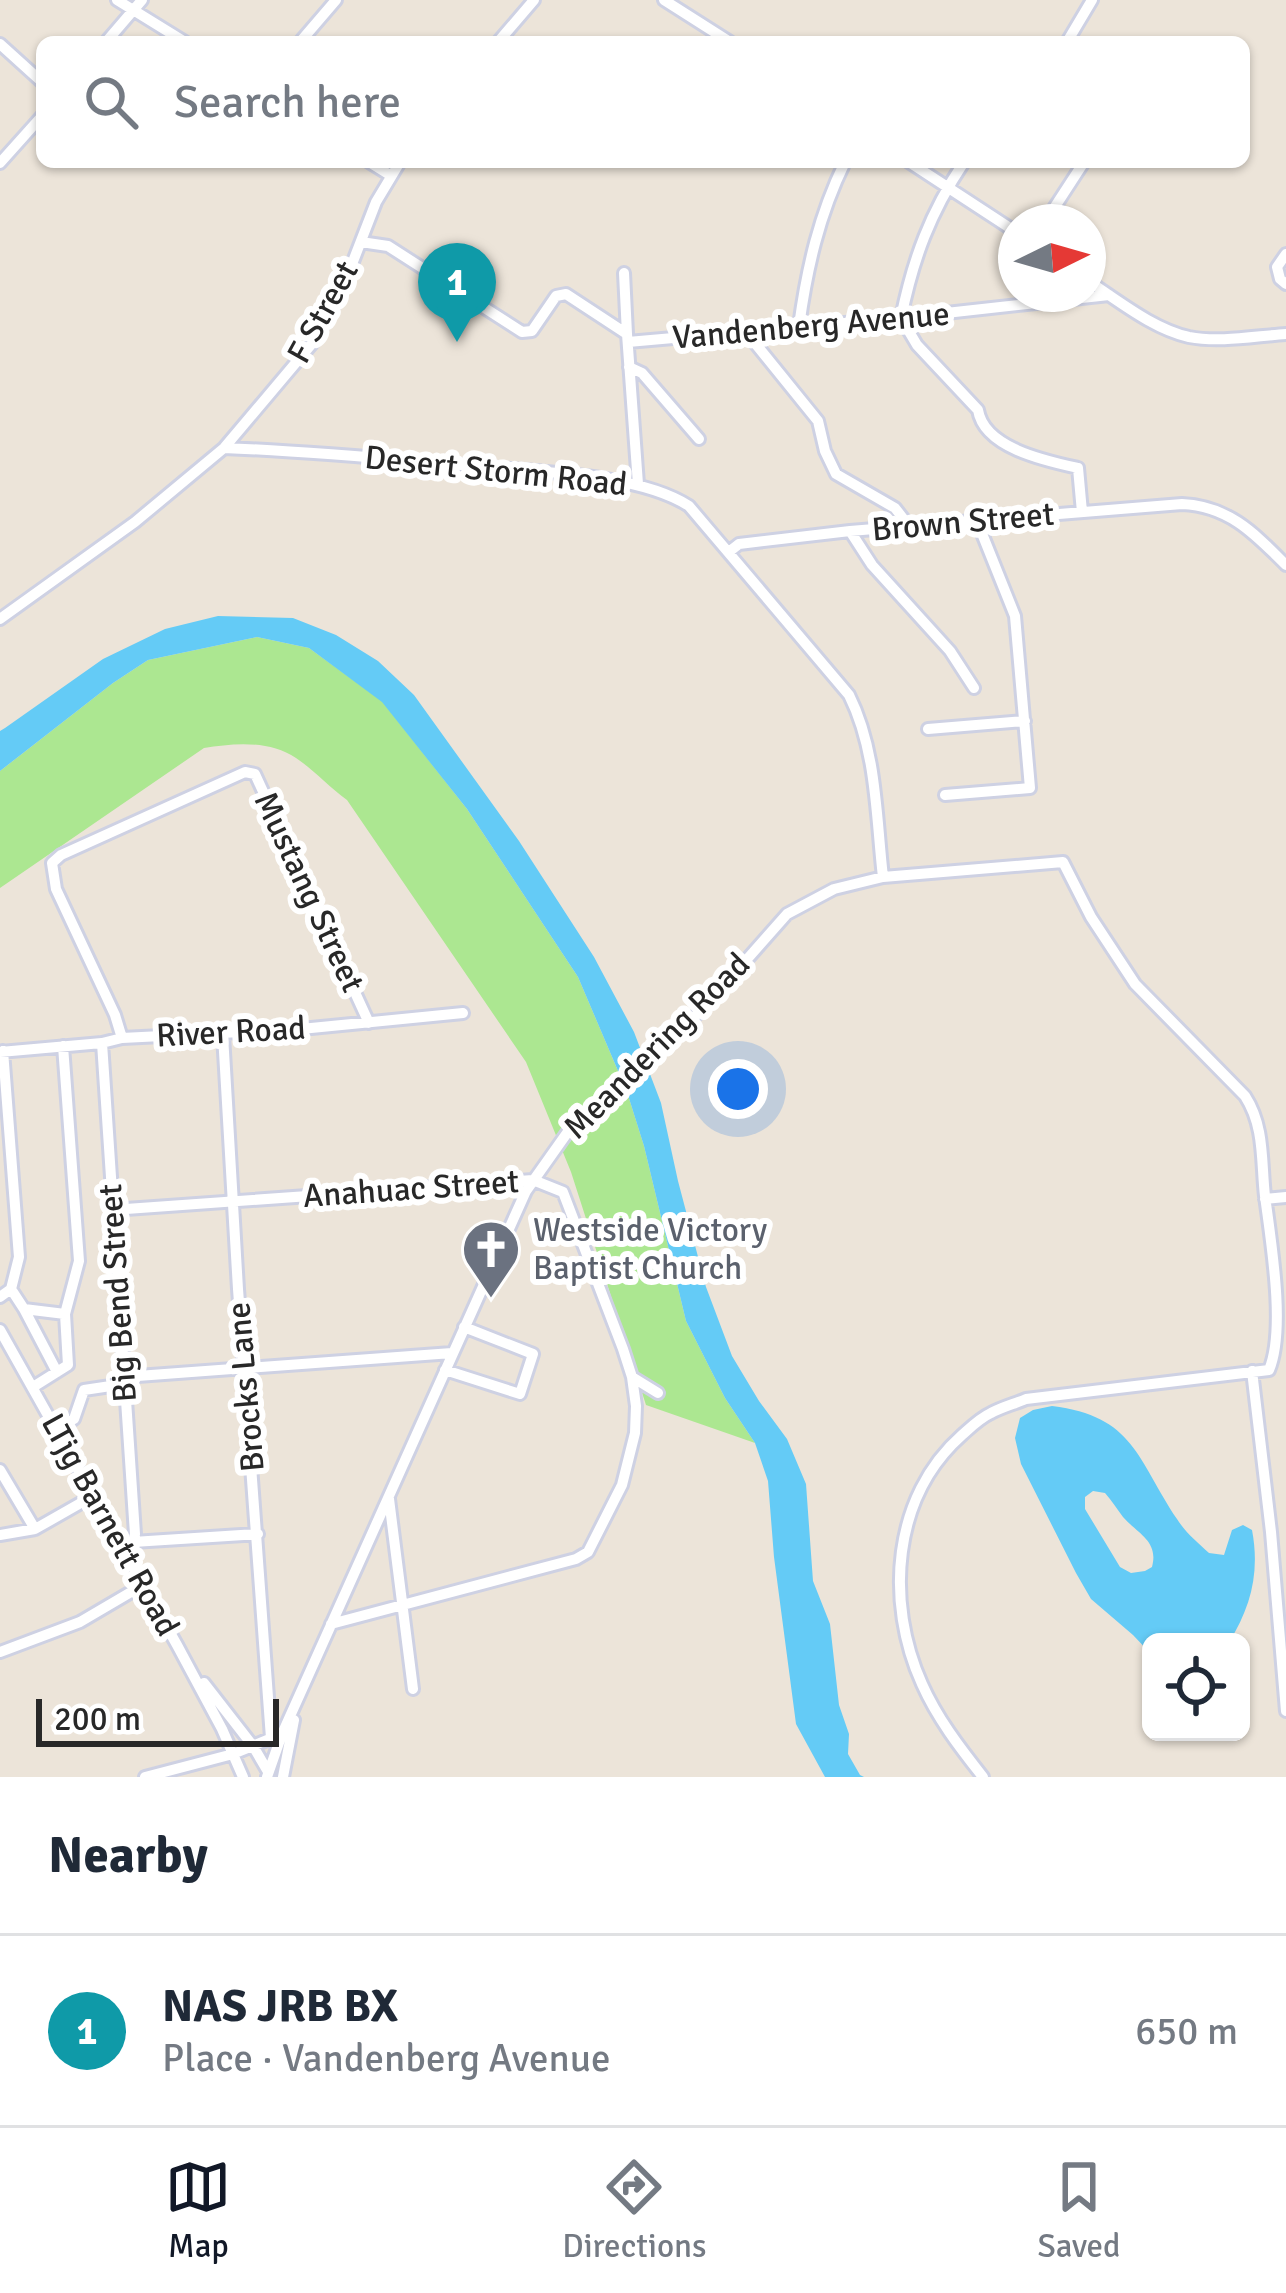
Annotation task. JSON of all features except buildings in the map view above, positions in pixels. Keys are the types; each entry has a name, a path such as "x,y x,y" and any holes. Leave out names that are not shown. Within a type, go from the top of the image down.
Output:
{"street":[{"path":"117,0 138,5 177,36"},
{"path":"306,36 336,0"},
{"path":"503,36 534,0"},
{"path":"664,0 721,36"},
{"path":"1071,36 1092,0"},
{"path":"111,36 138,5"},
{"path":"0,44 36,77"},
{"path":"2,159 36,122"},
{"path":"379,168 390,175"},
{"name":"F Street","path":"0,619 135,522 224,448 315,340 395,168"},
{"path":"799,326 813,244 842,168"},
{"path":"918,168 998,220"},
{"path":"960,168 915,257 901,318 917,345 978,410 980,421 995,436 1030,457 1078,468 1082,512"},
{"path":"1057,204 1080,168"},
{"name":"Vandenberg Avenue","path":"361,242 388,246 522,332 532,331 556,296 566,294 628,338 746,332 1109,295"},
{"path":"1286,254 1277,268 1286,284"},
{"path":"624,273 638,484"},
{"path":"1106,293 1158,325 1190,337 1286,334"},
{"path":"746,332 818,421 836,474 895,508 908,526"},
{"path":"629,367 642,373 699,439"},
{"name":"Desert Storm Road","path":"224,448 638,484 669,493 689,506 838,679 859,716 871,764 883,878"},
{"name":"Brown Street","path":"730,551 740,544 850,531 1198,505 1238,520 1286,565"},
{"path":"945,795 1030,788 1015,616 977,520"},
{"path":"850,531 872,565 950,651 974,688"},
{"path":"928,729 1025,721"},
{"name":"Mustang Street","path":"122,1038 56,889 52,863 242,773 255,774 369,1022"},
{"name":"Meandering Road","path":"268,1775 277,1736 297,1705 533,1180 572,1126 704,1008 787,914 834,889 883,878 1064,862 1091,917 1135,983 1252,1107 1261,1141 1265,1199"},
{"name":"River Road","path":"2,1052 122,1038 223,1035 463,1013"},
{"name":"Brocks Lane","path":"223,1035 244,1370 277,1736"},
{"name":"Big Bend Street","path":"102,1043 135,1534 129,1547"},
{"path":"33,1387 68,1365 65,1314 79,1262 63,1046"},
{"path":"2,1052 18,1261 6,1293 24,1309 57,1372"},
{"name":"Anahuac Street","path":"112,1210 533,1180 563,1192 632,1377 636,1406 635,1433 622,1485 588,1552 331,1624"},
{"path":"983,1777 955,1742 923,1688 908,1644 900,1593 901,1551 922,1483 938,1460 976,1424 1026,1399 1269,1370 1277,1360 1284,1323 1280,1257 1265,1199 1286,1197"},
{"path":"0,1257 18,1261"},
{"path":"24,1309 65,1314"},
{"path":"445,1370 520,1394 532,1354 464,1327"},
{"name":"LTjg Barnett Road","path":"0,1331 93,1496 129,1547 143,1585 243,1777"},
{"path":"15,1354 40,1339"},
{"path":"56,1429 74,1419 84,1390 124,1380 452,1352"},
{"path":"1252,1371 1286,1712"},
{"path":"632,1377 658,1393"},
{"path":"0,1470 34,1529"},
{"path":"0,1535 34,1529 93,1496"},
{"path":"389,1496 413,1689"},
{"path":"129,1547 258,1534"},
{"path":"0,1652 80,1622 143,1585"},
{"name":"LTjg Barnett Road","path":"184,1657 253,1746 268,1775"},
{"name":"Meandering Road","path":"283,1777 297,1705"},
{"path":"145,1777 233,1754 277,1736"}],"green space":[{"path":"257,637 309,648 382,701 467,809 578,977 627,1092 644,1146 686,1321 725,1398 755,1443 646,1405 571,1172 526,1062 347,800 303,763 263,746 204,748 0,888 0,771 148,660"}],"water":[{"path":"218,616 293,618 336,635 378,661 414,695 519,841 594,957 634,1032 661,1103 706,1287 732,1356 787,1439 806,1484 813,1581 830,1624 839,1705 849,1734 848,1754 864,1777 825,1777 796,1724 768,1481 755,1443 725,1398 686,1321 644,1146 627,1092 578,977 467,809 382,702 309,648 257,637 148,660 0,771 0,731 103,659 165,629"},
{"path":"1052,1406 1079,1411 1117,1430 1180,1524 1209,1553 1224,1555 1232,1530 1243,1525 1252,1530 1252,1589 1234,1633 1142,1633 1142,1644 1091,1599 1021,1464 1015,1438 1020,1418","holes":["1093,1491 1105,1493 1153,1551 1152,1567 1145,1571 1131,1573 1120,1567 1085,1509 1085,1497"]}],"place":[{"name":"NAS JRB BX","path":"457,342"},
{"name":"Westside Victory Baptist Church","path":"491,1300"}]}
